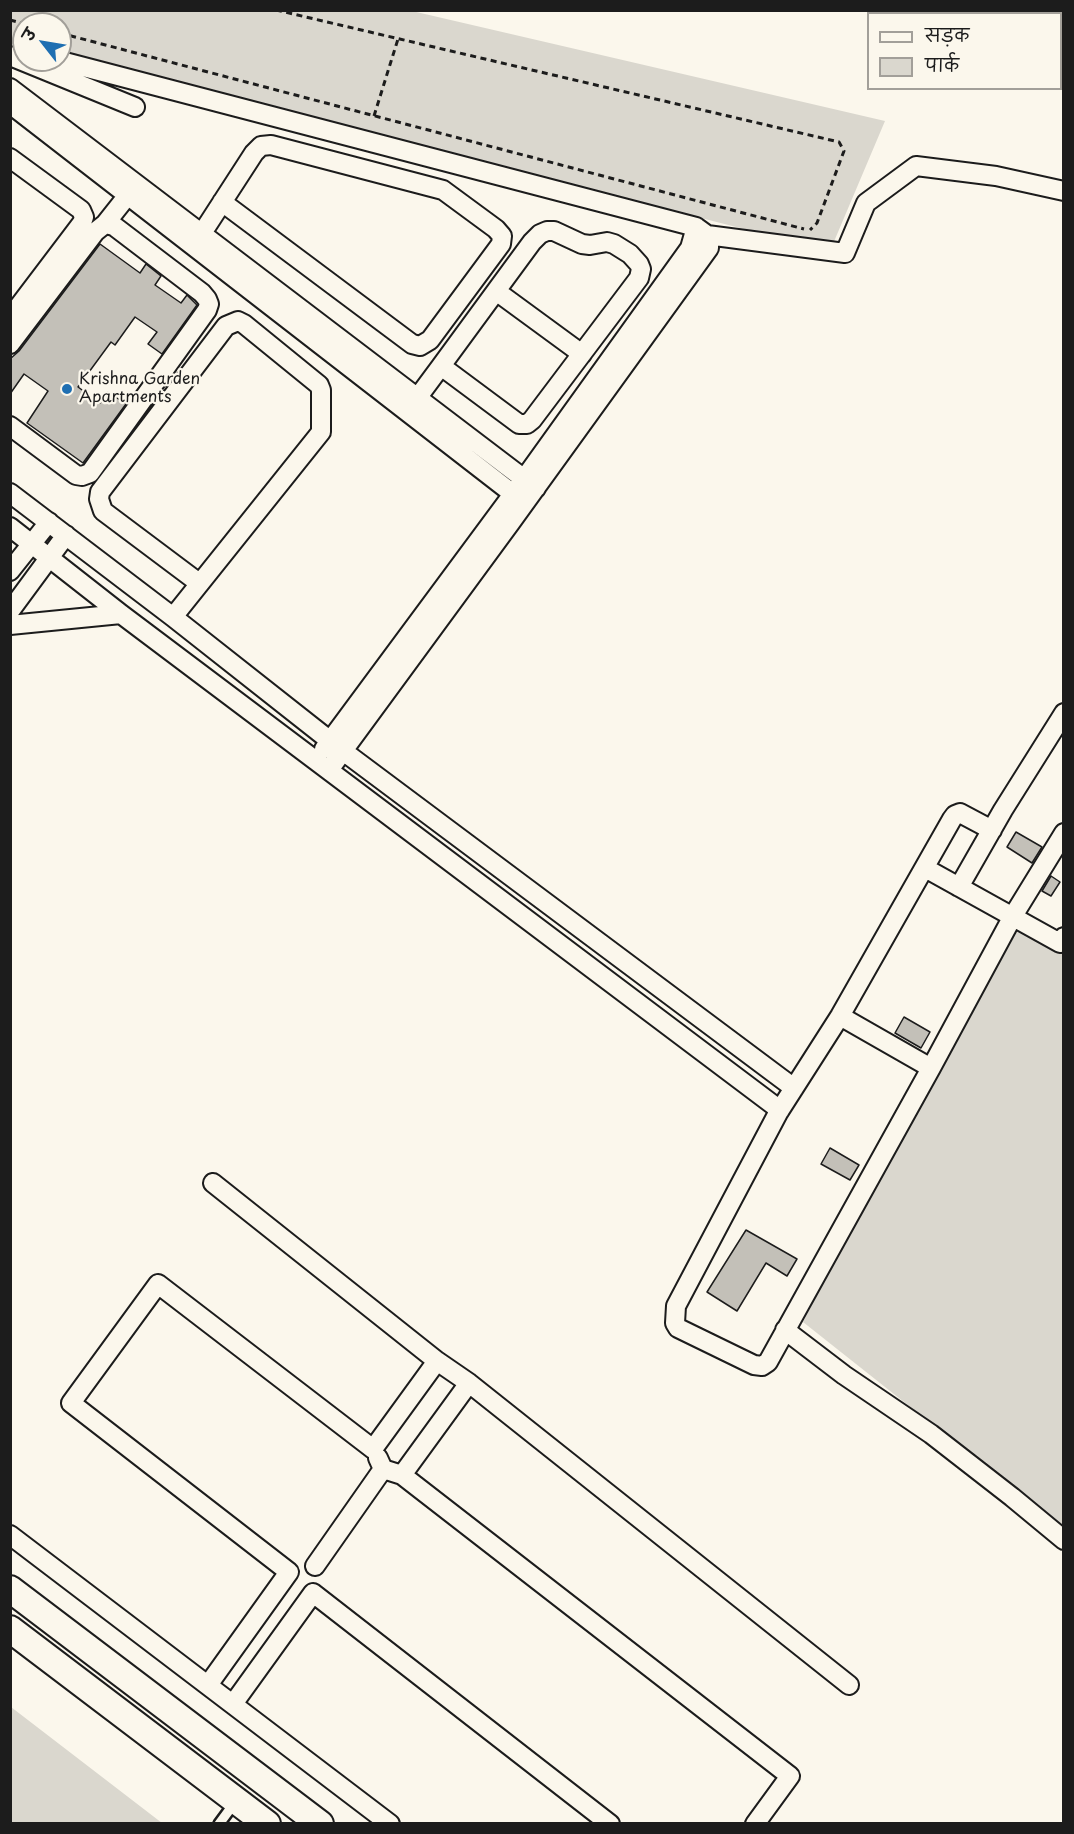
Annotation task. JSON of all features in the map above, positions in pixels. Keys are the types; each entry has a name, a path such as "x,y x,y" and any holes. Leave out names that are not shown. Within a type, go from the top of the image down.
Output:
{"main road":[{"path":"10,1589 320,1824"},
{"path":"10,1629 263,1822"}],"street":[{"path":"10,56 135,107"},
{"path":"72,64 701,231 845,253 866,203 915,166 996,176 1064,191"},
{"path":"10,88 418,397 525,491"},
{"path":"10,104 128,195 525,491"},
{"path":"202,233 222,202 254,153 261,146 271,145 443,190 496,229 502,236 501,244 430,340 420,346 412,344 222,202"},
{"path":"10,158 81,210 84,217 82,223 10,318"},
{"path":"10,344 94,232 105,224 128,195"},
{"path":"10,426 76,475 82,476 90,473 207,310 209,304 202,293 114,226 105,224"},
{"path":"418,397 496,291 540,234 554,231 582,244 607,242 614,244 630,254 641,269 639,278 532,420 526,424 519,423 441,366"},
{"path":"322,765 525,491 701,231"},
{"path":"496,291 582,354"},
{"path":"173,617 317,438 322,426 319,385 238,321 226,326 100,492 99,500 103,510 199,583"},
{"path":"10,493 337,746 794,1088"},
{"path":"10,571 49,522"},
{"path":"10,527 121,614 780,1110"},
{"path":"10,611 66,536"},
{"path":"10,625 121,614"},
{"path":"959,888 1064,713"},
{"path":"992,830 960,813 955,814 840,1016 780,1110 676,1306 675,1323 678,1328 754,1365 762,1366 768,1362 1013,916 1064,833"},
{"path":"925,868 1062,942"},
{"path":"840,1016 931,1068"},
{"path":"213,1183 849,1685"},
{"path":"289,1572 71,1403 158,1284 373,1449 383,1469 402,1475 790,1776 755,1824"},
{"path":"786,1330 844,1375 931,1434 1064,1540"},
{"path":"373,1449 437,1361"},
{"path":"402,1475 469,1383"},
{"path":"233,1704 313,1593 315,1566 383,1469"},
{"path":"10,1535 390,1824"},
{"path":"208,1685 289,1572 315,1566"},
{"path":"313,1593 610,1824"}],"lane":[{"path":"219,1824 237,1800"}],"path":[{"path":"72,36 810,230 817,223 844,151 839,142 276,10"},
{"path":"374,116 398,39"}],"green space":[{"path":"10,11 412,11 885,121 830,251 72,57 72,12 12,12 11,41"},
{"path":"1013,916 1063,942 1063,1528 803,1322"},
{"path":"11,1707 162,1823 11,1823"}],"building":[{"path":"100,244 140,273 146,264 161,276 155,285 181,303 187,295 197,305 162,354 148,344 157,332 135,317 115,345 111,342 78,387 100,403 108,392 126,404 83,463 27,423 48,391 24,374 10,394 10,359 19,351"},
{"path":"1016,832 1042,847 1032,863 1007,847"},
{"path":"1051,876 1060,882 1051,896 1042,891"},
{"path":"904,1017 930,1032 921,1048 895,1033"},
{"path":"830,1148 859,1165 850,1180 821,1164"},
{"path":"746,1230 797,1259 787,1276 766,1263 737,1311 707,1292"}],"place":[{"name":"Krishna Garden Apartments","path":"67,389"}]}
